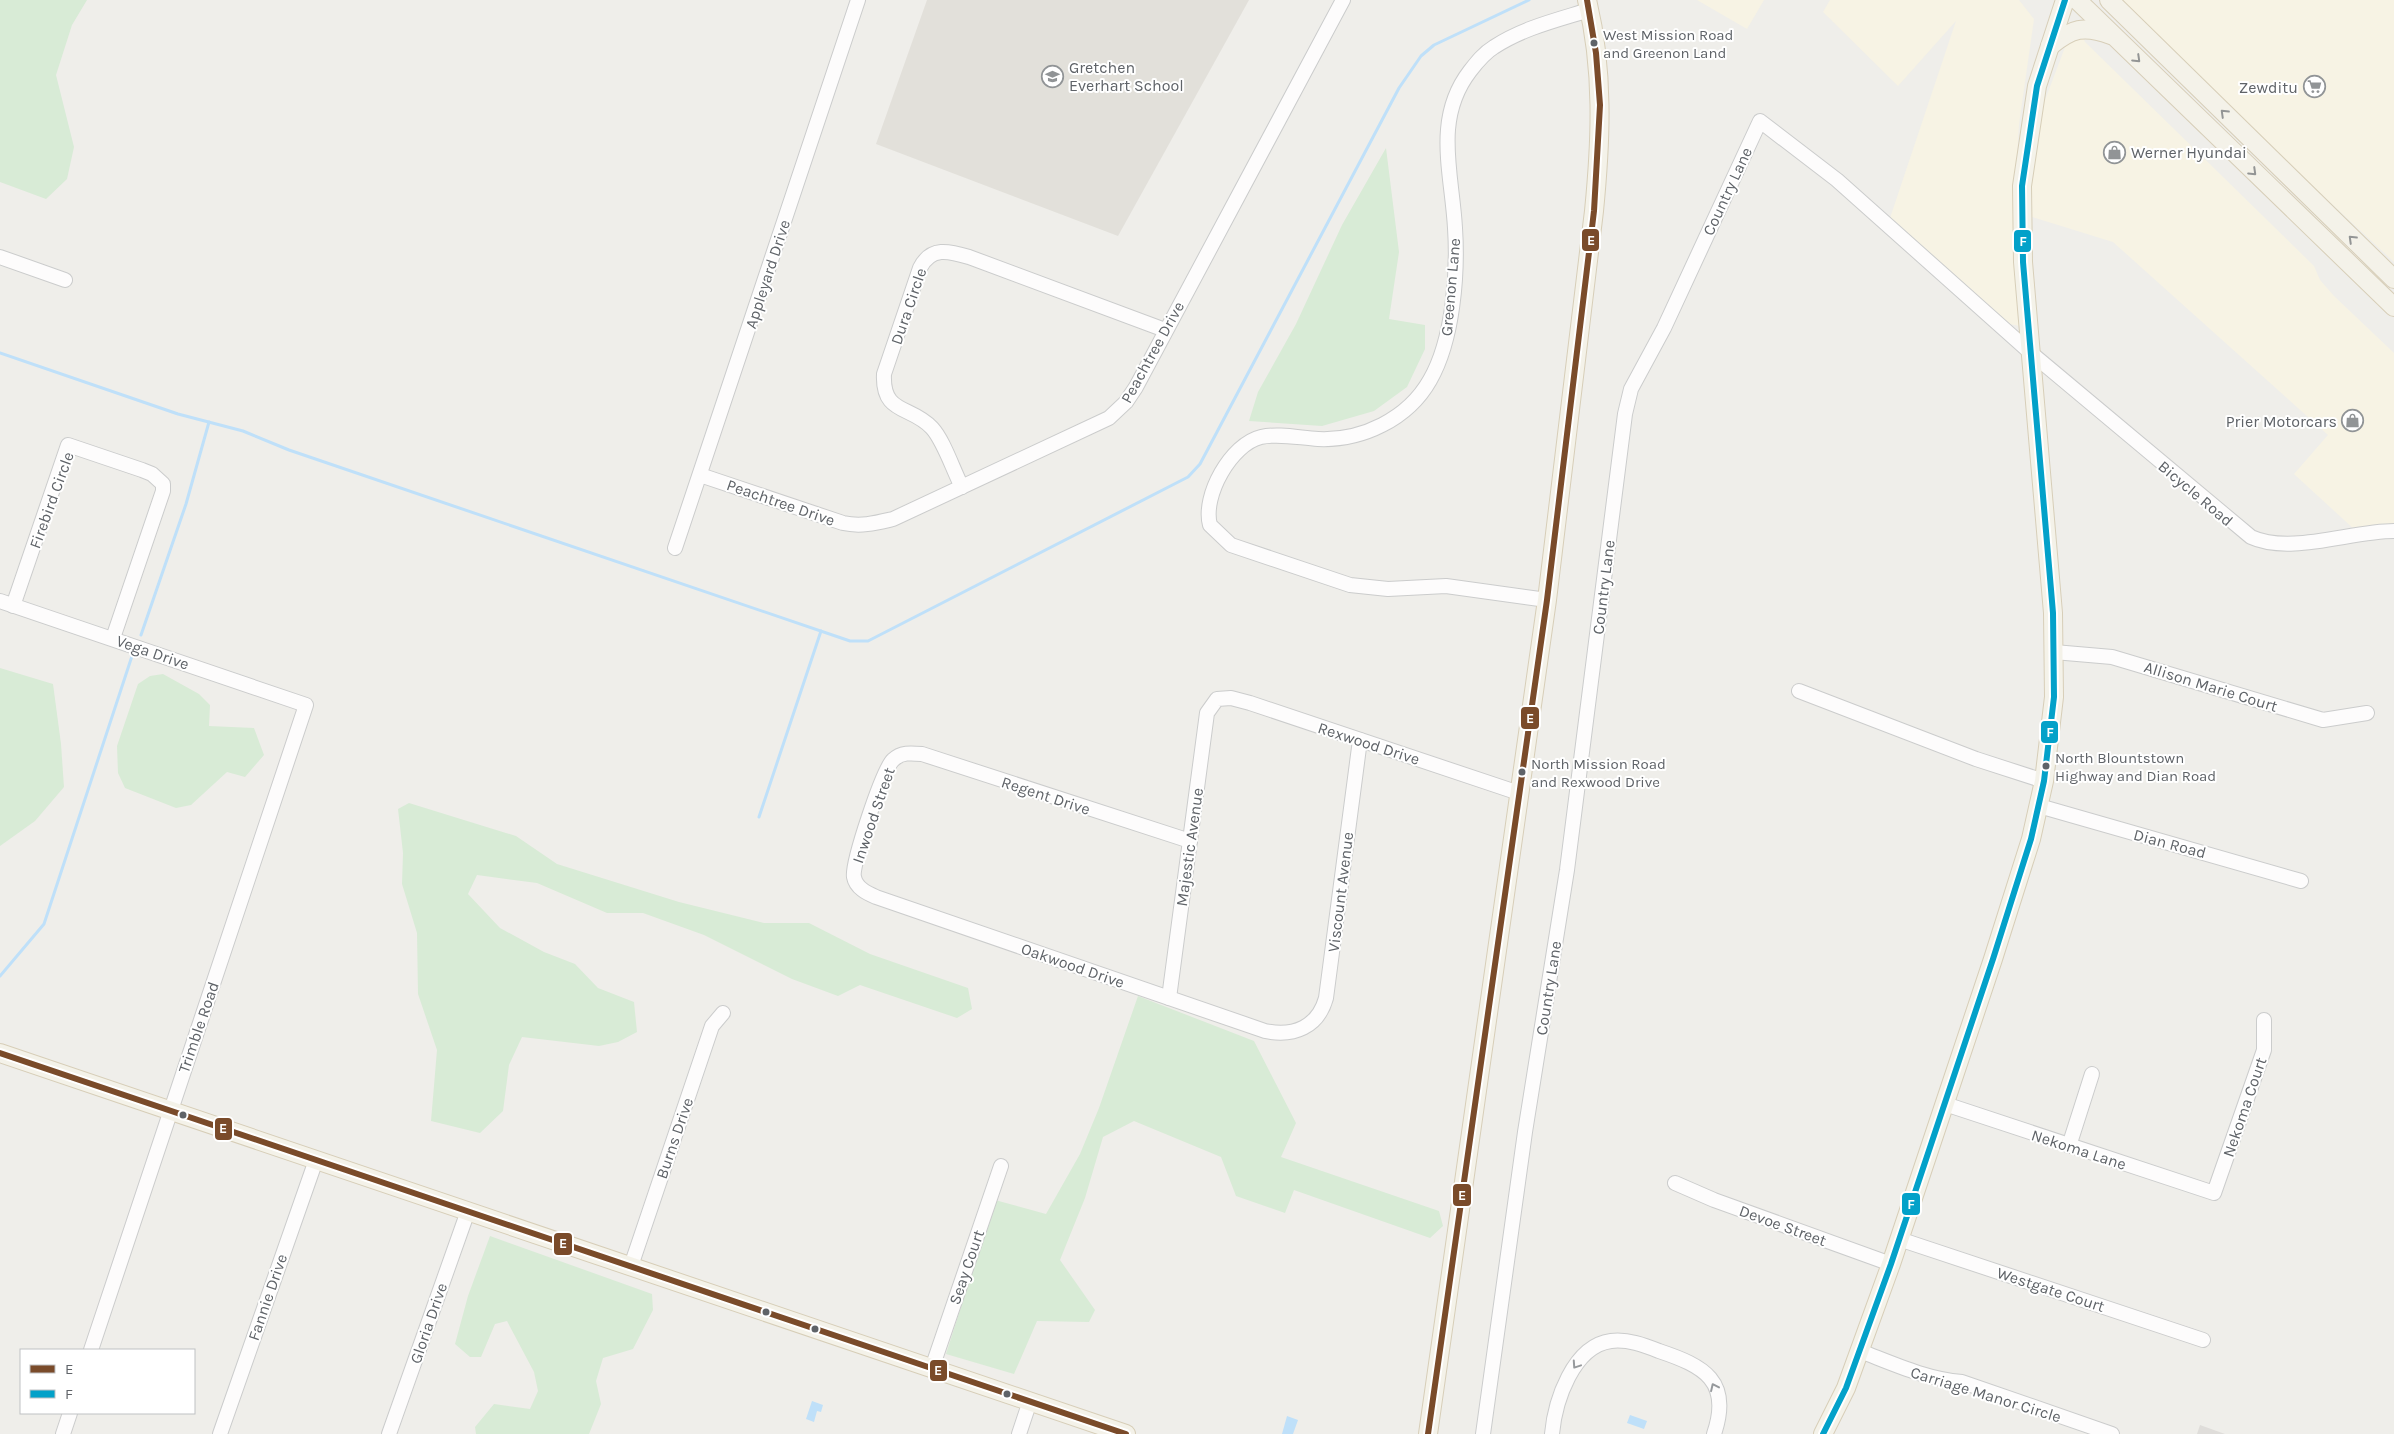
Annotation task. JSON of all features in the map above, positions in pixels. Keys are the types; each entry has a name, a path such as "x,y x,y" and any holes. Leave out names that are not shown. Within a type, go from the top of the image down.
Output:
{"main road":[{"path":"1823,1434 1846,1388 1891,1264 1998,943 2039,806 2044,781 2051,732 2054,652 2043,480 2023,262 2022,186 2037,86 2065,0"},
{"path":"2077,0 2394,307"},
{"path":"2109,0 2391,276 2373,287"},
{"path":"1428,1434 1547,600 1600,147 1599,77 1588,5"},
{"path":"2050,46 2068,32 2079,30 2091,28 2113,35"},
{"path":"0,1053 1126,1434"}],"street":[{"name":"Appleyard Drive","path":"675,548 858,0"},
{"name":"Peachtree Drive","path":"700,474 843,523 861,525 893,519 1108,418 1118,411 1136,387 1343,0"},
{"name":"Greenon Lane","path":"1547,600 1446,586 1388,589 1350,585 1231,545 1210,524 1208,505 1220,476 1232,458 1249,441 1275,436 1341,439 1360,435 1385,424 1404,411 1419,397 1437,365 1445,342 1450,317 1455,229 1446,150 1447,129 1456,92 1478,60 1492,48 1531,28 1588,5"},
{"name":"Country Lane","path":"1483,1434 1525,1132 1567,870 1625,414 1631,389 1664,328 1760,121 1837,180 2031,353"},
{"name":"Dura Circle","path":"962,487 932,428 893,404 885,392 884,374 920,268 928,256 942,251 969,257 1165,330"},
{"path":"0,257 65,280"},
{"name":"Bicycle Road","path":"2031,353 2251,537 2263,543 2285,544 2394,531"},
{"name":"Firebird Circle","path":"7,604 68,445 152,474 163,484 163,491 113,638"},
{"name":"Vega Drive","path":"7,604 113,638 306,705"},
{"name":"Allison Marie Court","path":"2054,652 2112,657 2323,720 2367,713"},
{"path":"1799,691 1976,759 2044,781"},
{"name":"Rexwood Drive","path":"1217,699 1231,698 1250,703 1519,793"},
{"name":"Majestic Avenue","path":"1169,998 1207,713 1217,699"},
{"name":"Trimble Road","path":"91,1349 306,705"},
{"name":"Viscount Avenue","path":"1297,1030 1318,1018 1326,998 1360,740"},
{"name":"Regent Drive","path":"902,754 922,754 1190,842"},
{"name":"Inwood Street","path":"855,881 854,866 884,773 894,759 902,754"},
{"name":"Dian Road","path":"2039,806 2301,881"},
{"name":"Oakwood Drive","path":"855,881 860,888 876,897 1266,1031 1286,1034 1297,1030"},
{"name":"Burns Drive","path":"631,1266 712,1026 723,1013"},
{"name":"Nekoma Court","path":"2214,1193 2264,1050 2264,1020"},
{"path":"2069,1146 2092,1074"},
{"name":"Nekoma Lane","path":"1945,1104 2214,1193"},
{"name":"Fannie Drive","path":"220,1434 316,1160"},
{"name":"Seay Court","path":"932,1368 1001,1166"},
{"name":"Devoe Street","path":"1675,1184 1891,1264"},
{"name":"Gloria Drive","path":"389,1434 468,1211"},
{"name":"Westgate Court","path":"1899,1239 2203,1340"},
{"path":"1552,1434 1567,1379 1580,1358 1599,1344 1610,1341 1623,1341 1634,1342 1689,1360 1706,1373 1717,1390 1720,1401 1719,1421 1714,1434"},
{"name":"Carriage Manor Circle","path":"1860,1351 1910,1371 1939,1380 1962,1382 2112,1434"},
{"path":"1019,1434 1030,1401"},
{"path":"63,1434 70,1414"}],"shaded area":[{"name":"Gretchen Everhart School","path":"927,0 1249,0 1118,236 876,144"},
{"path":"1697,0 1764,0 1747,29"},
{"path":"1830,0 2019,0 2034,19 2019,124 2015,191 2020,326 2004,323 1890,218 1956,21 1898,86 1823,12"},
{"path":"2121,0 2394,0 2394,262 2196,77"},
{"path":"2082,35 2085,42 2314,266 2320,280 2334,296 2394,353 2394,525 2355,530 2294,474 2328,435 2113,242 2029,216 2030,176 2042,108 2067,42"},
{"path":"2200,1425 2225,1434 2197,1434"}],"green space":[{"path":"0,0 87,0 72,25 56,75 74,147 67,179 46,199 0,182"},
{"path":"1386,148 1399,252 1389,319 1425,325 1425,349 1407,387 1374,411 1322,426 1249,421 1258,392 1296,324 1342,225"},
{"path":"0,668 53,684 61,744 64,787 35,821 0,846"},
{"path":"163,674 199,694 210,705 209,726 254,728 264,755 245,777 227,772 191,805 176,808 125,788 118,773 117,746 138,684 150,676"},
{"path":"409,803 516,836 557,864 679,902 764,923 809,923 870,954 968,988 972,1009 957,1018 860,985 838,996 792,979 704,935 643,913 607,913 537,883 477,875 468,894 500,928 544,952 575,964 598,988 634,1002 637,1032 618,1042 599,1046 522,1037 509,1065 503,1111 480,1133 431,1121 437,1050 418,994 417,933 402,884 403,853 398,809"},
{"path":"1138,996 1254,1041 1296,1123 1281,1157 1439,1211 1443,1226 1430,1238 1294,1190 1285,1213 1236,1196 1221,1157 1134,1121 1103,1137 1085,1198 1060,1260 1095,1310 1089,1322 1037,1321 1014,1374 946,1354 995,1200 1046,1214 1080,1154 1099,1108"},
{"path":"490,1236 652,1294 653,1310 633,1349 603,1358 596,1381 601,1404 589,1434 476,1434 475,1427 494,1404 530,1409 538,1391 534,1372 507,1321 495,1324 481,1357 470,1357 455,1344 468,1296"}],"water":[{"path":"812,1401 823,1405 821,1412 817,1411 814,1422 806,1419"},
{"path":"1630,1415 1647,1421 1644,1429 1627,1423"},
{"path":"1287,1416 1298,1420 1293,1434 1282,1434"}],"waterway":[{"path":"0,353 178,414 243,431 289,450 850,641 868,641 1188,477 1200,464 1399,88 1421,56 1434,45 1529,0"},
{"path":"141,635 186,504 209,422"},
{"path":"759,817 821,631"},
{"path":"0,976 44,924 132,656"}],"transit line":[{"name":"E","path":"1428,1434 1547,600 1594,211 1600,105 1596,53 1587,0"},
{"name":"F","path":"1823,1434 1846,1388 1891,1264 1993,959 2031,839 2044,781 2054,697 2053,613 2023,262 2022,186 2037,86 2065,0"},
{"name":"E","path":"0,1053 1126,1434"}],"place":[{"name":"West Mission Road and Greenon Land","path":"1594,43"},
{"name":"Gretchen Everhart School","path":"1053,76"},
{"name":"Zewditu","path":"2314,87"},
{"name":"Werner Hyundai","path":"2115,152"},
{"name":"Prier Motorcars","path":"2353,421"},
{"name":"North Blountstown Highway and Dian Road","path":"2046,766"},
{"name":"North Mission Road and Rexwood Drive","path":"1522,772"}]}
